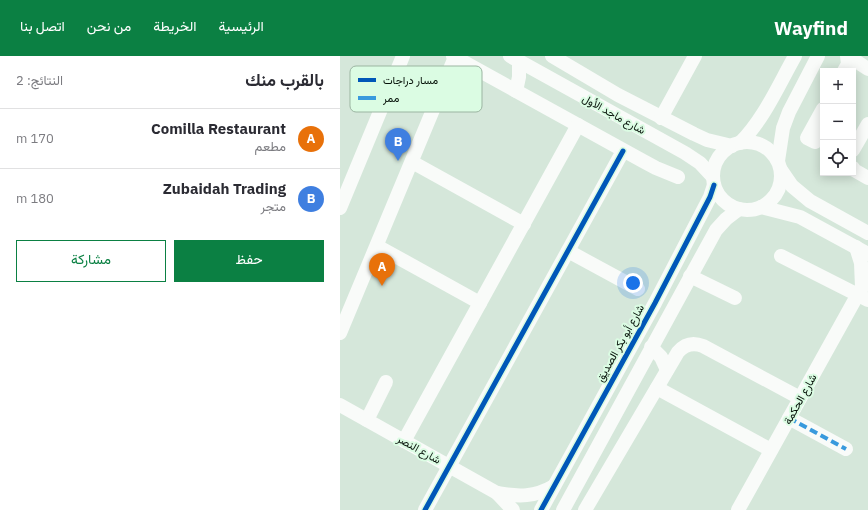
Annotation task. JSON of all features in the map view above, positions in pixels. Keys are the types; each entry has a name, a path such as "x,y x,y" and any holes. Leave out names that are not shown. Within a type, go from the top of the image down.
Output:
{"street":[{"path":"399,66 403,56"},
{"name":"شارع ماجد الأول","path":"552,56 618,95 661,118 707,140 736,144"},
{"path":"661,118 695,56"},
{"path":"795,56 761,118 751,132 724,151 714,168 713,181 718,193 723,200 731,206 739,209 750,210 761,207 770,201 777,192 781,181 779,166 783,128 789,112 818,56"},
{"path":"454,57 471,66"},
{"path":"515,59 519,77 516,90"},
{"name":"شارع ماجد الأول","path":"515,59 685,153 700,163 713,181"},
{"path":"482,72 623,151 656,168 678,177"},
{"path":"516,90 524,79 538,72"},
{"path":"340,208 380,112"},
{"path":"340,333 344,315 377,246 432,112"},
{"path":"820,114 807,138 815,142 820,134"},
{"path":"856,145 868,124"},
{"path":"404,441 578,125"},
{"path":"736,144 751,142 762,146 771,152 792,186 810,201 868,233"},
{"path":"425,510 623,151"},
{"path":"412,162 524,224"},
{"path":"856,171 868,178"},
{"name":"شارع أبو بكر الصديق","path":"541,510 710,197 713,181"},
{"path":"761,207 800,217 868,254"},
{"path":"563,510 716,230 726,219 739,209"},
{"path":"377,246 480,303"},
{"path":"781,256 864,291 861,263 856,247"},
{"path":"568,251 638,289"},
{"path":"690,276 735,298"},
{"name":"شارع الحكمة","path":"738,510 800,398 864,291"},
{"path":"585,510 681,348 689,344 699,344 800,398"},
{"path":"651,348 661,357 667,370"},
{"path":"366,420 386,382"},
{"path":"657,388 771,450"},
{"name":"شارع النصر","path":"340,405 497,493 513,510"},
{"path":"789,418 846,449"},
{"path":"587,467 613,463"},
{"name":"شارع النصر","path":"497,493 530,496 543,492 554,486"}],"marked path":[{"path":"789,418 846,449"}],"cycle path":[{"path":"425,510 623,151"},
{"path":"541,510 655,303 710,197 714,185"}],"place":[{"name":"Zubaidah Trading","path":"398,161"},
{"name":"Comilla Restaurant","path":"382,286"}]}
